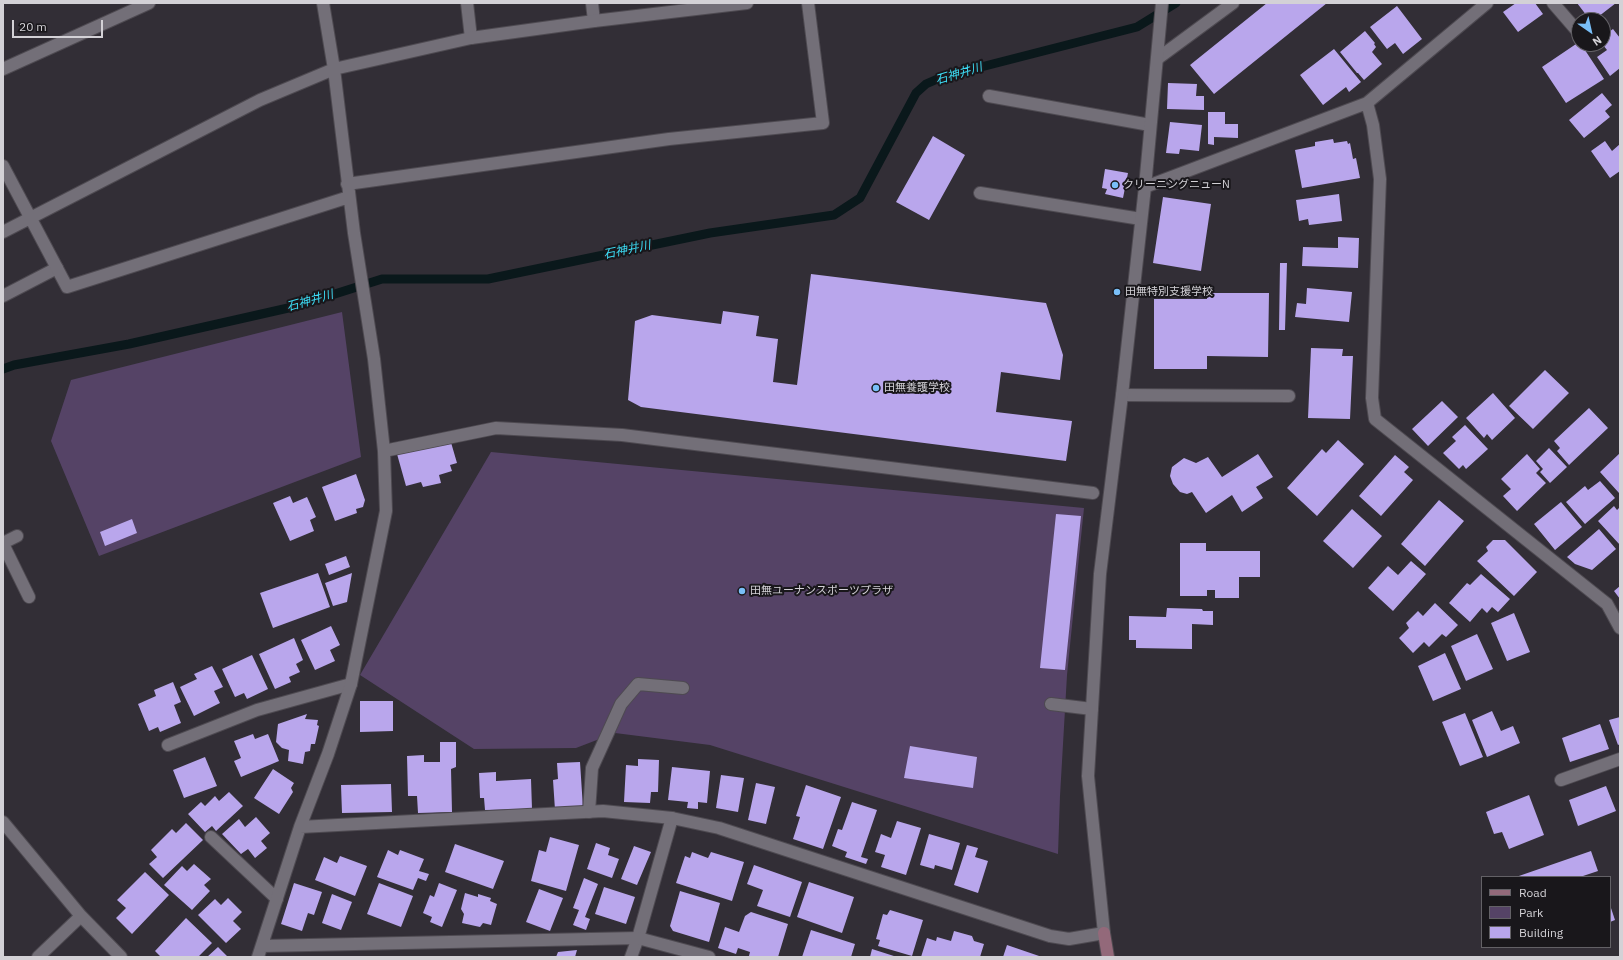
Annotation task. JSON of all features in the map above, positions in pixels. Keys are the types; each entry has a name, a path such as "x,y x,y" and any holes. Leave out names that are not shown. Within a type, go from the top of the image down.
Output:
{"street":[{"path":"3,70 149,3"},
{"path":"323,3 334,69 347,184 374,359 384,451 386,511 351,684 328,754 300,827 260,951 638,938 709,957"},
{"path":"466,3 471,38"},
{"path":"592,3 594,21"},
{"path":"3,232 260,100 334,69 471,38 594,21 747,3"},
{"path":"347,184 669,139 823,123 808,3"},
{"path":"1108,957 1104,934 1088,776 1100,574 1122,395 1162,3"},
{"path":"1157,59 1233,3"},
{"path":"1144,187 1367,103 1487,3"},
{"path":"1553,3 1571,24"},
{"path":"989,96 1150,125"},
{"path":"1367,103 1373,125 1380,180 1372,398 1375,419 1607,604 1620,628"},
{"path":"3,166 67,287 349,196"},
{"path":"980,192 1141,219"},
{"path":"3,296 57,268"},
{"path":"1122,395 1289,396"},
{"path":"384,451 496,428 614,434 1093,493"},
{"path":"17,536 3,544 29,597"},
{"path":"168,745 257,710 351,684"},
{"path":"589,812 592,768 621,704 638,684 683,688"},
{"path":"1051,704 1092,709"},
{"path":"1561,780 1620,759"},
{"path":"300,827 603,811 672,818 718,828 1050,936 1069,939 1104,934"},
{"path":"631,957 638,938 672,818"},
{"path":"3,822 81,916 121,957"},
{"path":"211,837 277,899"},
{"path":"38,957 81,916"}],"green space":[{"path":"342,312 361,457 99,556 51,441 71,380"},
{"name":"田無ユーナンスポーツプラザ","path":"491,452 1084,508 1067,675 1058,854 710,745 615,733 576,748 474,749 360,675"}],"building":[{"path":"1267,3 1327,3 1214,94 1190,65"},
{"path":"1516,3 1535,3 1543,14 1518,32 1503,12"},
{"path":"1577,3 1616,3 1604,12 1584,12"},
{"path":"1397,6 1422,39 1403,54 1395,43 1387,49 1370,27"},
{"path":"1613,29 1620,38 1620,68 1610,76 1597,57 1604,52 1611,52 1611,30"},
{"path":"1365,31 1375,43 1374,44 1376,47 1372,52 1382,64 1364,80 1340,52"},
{"path":"1571,47 1571,52 1586,52 1604,79 1566,103 1542,67"},
{"path":"1334,49 1361,82 1349,92 1346,87 1323,105 1300,75"},
{"path":"1168,83 1197,84 1196,96 1204,96 1204,110 1167,109"},
{"path":"1602,93 1612,105 1605,111 1610,117 1584,138 1569,120"},
{"path":"1208,112 1225,112 1225,124 1238,124 1238,138 1214,137 1214,145 1208,144"},
{"path":"1170,122 1202,125 1199,151 1180,149 1179,154 1166,153"},
{"path":"933,136 965,155 929,220 896,202"},
{"path":"1333,139 1334,143 1347,141 1348,144 1350,143 1353,159 1356,158 1360,178 1302,188 1295,150 1315,146 1315,142"},
{"path":"1605,141 1612,151 1620,144 1620,171 1610,178 1591,151"},
{"path":"1105,169 1128,173 1123,198 1105,194 1107,189 1102,188"},
{"path":"1339,194 1342,221 1309,225 1308,219 1299,221 1296,200"},
{"path":"1163,197 1211,204 1201,271 1153,263"},
{"path":"1338,237 1359,238 1358,268 1302,266 1303,247 1338,248"},
{"path":"1280,263 1287,263 1285,330 1279,330"},
{"path":"811,274 1046,303 1063,355 1060,380 1001,372 996,412 1072,421 1066,461 641,407 628,400 635,321 652,315 721,324 723,311 759,316 756,336 778,339 773,382 797,385"},
{"path":"1307,288 1352,292 1349,322 1295,317 1297,303 1306,304"},
{"path":"1207,293 1269,293 1268,357 1207,356 1207,369 1154,369 1154,299 1207,299"},
{"path":"1311,348 1343,349 1342,356 1353,356 1350,419 1308,418"},
{"path":"1545,370 1569,393 1533,429 1509,406"},
{"path":"1493,393 1515,418 1492,440 1487,434 1484,438 1466,418"},
{"path":"1442,401 1458,417 1428,446 1412,429"},
{"path":"1589,408 1608,428 1569,465 1557,451 1560,448 1554,441"},
{"path":"1465,425 1488,449 1466,469 1463,465 1459,469 1443,453 1456,441 1452,437"},
{"path":"450,439 457,463 450,465 452,471 439,475 441,483 423,487 421,482 406,486 397,454"},
{"path":"1338,440 1364,464 1317,516 1287,488 1322,449 1326,453"},
{"path":"1549,448 1567,467 1550,483 1540,472 1543,469 1536,461"},
{"path":"1620,453 1620,492 1619,493 1600,472"},
{"path":"1258,454 1273,477 1256,487 1263,498 1242,512 1232,495 1206,513 1192,492 1187,494 1180,492 1173,484 1170,476 1172,467 1184,458 1196,463 1208,457 1222,477"},
{"path":"1527,454 1540,469 1536,473 1546,483 1517,511 1503,496 1511,489 1501,479"},
{"path":"1395,455 1409,467 1404,472 1413,480 1381,516 1359,496"},
{"path":"356,474 365,500 363,507 356,509 357,513 335,521 322,487"},
{"path":"1600,481 1615,498 1585,524 1566,502 1585,486 1588,490"},
{"path":"290,496 293,503 307,497 316,517 310,520 314,531 290,541 273,503"},
{"path":"1439,500 1464,521 1425,566 1401,544"},
{"path":"1561,502 1582,527 1555,550 1534,524"},
{"path":"1614,506 1617,510 1620,507 1620,545 1598,521"},
{"path":"1352,509 1382,536 1353,568 1323,541"},
{"path":"1056,514 1081,516 1065,670 1040,668"},
{"path":"132,519 137,533 105,546 100,532"},
{"path":"1599,529 1616,549 1592,570 1575,564 1567,557"},
{"path":"1493,540 1505,540 1537,572 1514,596 1477,561 1488,551 1486,547"},
{"path":"1180,543 1206,543 1206,551 1260,551 1260,577 1239,577 1239,598 1215,598 1215,590 1207,590 1207,596 1180,596"},
{"path":"346,556 350,567 329,575 325,564"},
{"path":"1411,561 1426,574 1393,611 1368,588 1388,566 1398,575"},
{"path":"318,573 330,607 273,628 260,593"},
{"path":"352,573 347,602 333,606 325,583"},
{"path":"1481,574 1510,599 1498,612 1492,607 1487,613 1482,608 1470,622 1449,603 1467,583 1470,585"},
{"path":"1620,586 1620,599 1614,591"},
{"path":"1435,603 1458,625 1446,637 1442,634 1429,647 1424,642 1413,653 1399,638 1409,628 1406,623 1418,611 1423,616"},
{"path":"1167,608 1202,609 1203,611 1213,611 1213,625 1192,624 1192,649 1136,648 1136,640 1129,640 1129,616 1166,617"},
{"path":"1514,613 1530,652 1507,661 1491,623"},
{"path":"331,626 340,645 330,650 335,661 315,670 301,640"},
{"path":"1477,634 1493,669 1466,681 1451,646"},
{"path":"294,638 303,660 296,664 300,672 289,677 291,682 275,689 259,654"},
{"path":"1445,653 1461,689 1433,701 1418,666"},
{"path":"252,655 268,689 247,699 244,693 235,697 222,669"},
{"path":"212,666 223,687 214,691 220,703 194,716 180,687 197,679 194,674"},
{"path":"173,682 181,702 174,705 181,723 160,732 158,727 149,731 138,704 156,696 154,690"},
{"path":"360,701 393,701 393,731 360,732"},
{"path":"1492,711 1501,731 1513,726 1520,743 1487,757 1472,720"},
{"path":"1465,713 1483,757 1460,766 1442,722"},
{"path":"307,714 305,719 318,720 317,725 319,726 315,744 311,744 310,751 305,752 303,764 288,761 289,750 282,748 276,742 278,724"},
{"path":"1620,717 1620,744 1618,745 1609,720"},
{"path":"1600,724 1609,749 1570,762 1562,738"},
{"path":"253,734 255,739 268,734 279,761 241,777 234,761 241,758 234,741"},
{"path":"440,742 456,742 456,767 451,769 452,812 418,813 417,796 408,796 407,756 424,755 424,762 440,762"},
{"path":"910,746 977,757 973,788 904,778"},
{"path":"205,757 217,786 184,798 173,770"},
{"path":"638,759 659,760 658,792 651,792 650,803 624,802 626,765 638,766"},
{"path":"580,762 583,808 555,810 553,780 558,779 557,763"},
{"path":"672,767 710,771 707,803 698,802 698,809 687,808 688,802 668,800"},
{"path":"273,769 294,783 291,788 293,792 279,814 254,798"},
{"path":"496,772 496,781 531,779 532,809 485,810 484,798 480,798 479,773"},
{"path":"721,775 744,778 738,812 716,808"},
{"path":"756,783 775,787 766,824 748,820"},
{"path":"391,784 392,812 342,813 341,785"},
{"path":"806,785 841,797 823,849 793,839 800,817 796,816"},
{"path":"1606,786 1616,811 1578,826 1569,800"},
{"path":"229,792 243,806 216,831 212,826 205,832 188,814 201,802 205,806 215,796 219,801"},
{"path":"1529,795 1544,835 1509,849 1502,832 1494,834 1486,812"},
{"path":"852,802 877,810 861,857 868,859 866,864 845,857 847,852 832,846 838,829 842,830"},
{"path":"256,817 270,833 261,841 267,848 255,858 248,849 241,854 222,834 239,819 245,827"},
{"path":"897,821 921,828 906,875 881,867 885,855 875,852 881,834 891,838"},
{"path":"186,823 203,840 163,878 149,864 157,857 151,850 172,829 176,833"},
{"path":"929,834 960,843 952,870 935,865 934,869 920,865"},
{"path":"550,837 579,845 566,891 531,881 539,850 546,852"},
{"path":"596,843 610,848 608,855 619,859 612,878 587,869"},
{"path":"455,844 504,861 493,889 445,872"},
{"path":"967,845 978,848 975,857 988,861 978,893 954,885"},
{"path":"634,846 651,852 637,885 621,879"},
{"path":"388,850 398,855 400,850 424,859 419,871 429,874 426,881 418,878 413,890 377,877"},
{"path":"1591,851 1598,871 1583,876 1519,876"},
{"path":"692,852 708,858 711,852 744,862 732,901 676,883 685,856 690,858"},
{"path":"340,856 367,866 355,896 315,880 324,857 337,863"},
{"path":"194,864 211,879 204,885 210,891 192,910 164,885 182,866 187,871"},
{"path":"754,865 802,882 790,917 757,906 763,890 747,884"},
{"path":"145,872 169,895 132,934 116,918 126,908 117,900"},
{"path":"584,878 598,884 585,917 590,919 586,930 573,925 579,910 573,908"},
{"path":"809,882 854,897 842,933 797,917"},
{"path":"294,883 322,892 314,915 308,913 302,931 281,924"},
{"path":"379,883 413,896 401,927 367,914"},
{"path":"439,883 457,890 442,927 430,922 432,917 423,913 430,895 434,897"},
{"path":"604,887 635,897 626,924 595,914"},
{"path":"539,889 563,898 550,931 526,922"},
{"path":"680,891 720,903 709,942 673,931 670,926"},
{"path":"465,893 478,897 478,894 491,898 490,901 497,904 491,925 483,923 480,927 462,923 464,914 461,909"},
{"path":"332,894 352,902 341,930 322,923"},
{"path":"228,898 242,912 233,921 241,929 226,943 198,915 215,899 221,905"},
{"path":"1611,908 1615,920 1611,922"},
{"path":"890,910 923,920 912,956 878,946 880,940 876,939 883,914 887,915"},
{"path":"751,912 788,924 778,957 754,957 749,956 750,952 738,948 736,954 718,948 725,927 739,932 745,916"},
{"path":"186,918 212,943 198,957 161,957 155,951"},
{"path":"811,930 855,944 851,957 802,957"},
{"path":"954,931 972,936 974,941 984,944 980,957 921,957 927,938 936,941 937,937 951,941"},
{"path":"1007,945 1042,957 1003,957"},
{"path":"218,947 228,957 207,957"},
{"path":"872,949 897,957 870,957"},
{"path":"577,950 575,957 556,957 558,952"}],"waterway":[{"name":"石神井川","path":"3,369 14,365 129,344 297,306 382,279 488,279 710,233 834,215 860,198 916,93 926,84 942,77 1137,27 1176,3"}],"place":[{"name":"クリーニングニューN","path":"1115,185"},
{"name":"田無特別支援学校","path":"1117,292"},
{"name":"田無養護学校","path":"876,388"},
{"name":"田無ユーナンスポーツプラザ","path":"742,591"}]}
